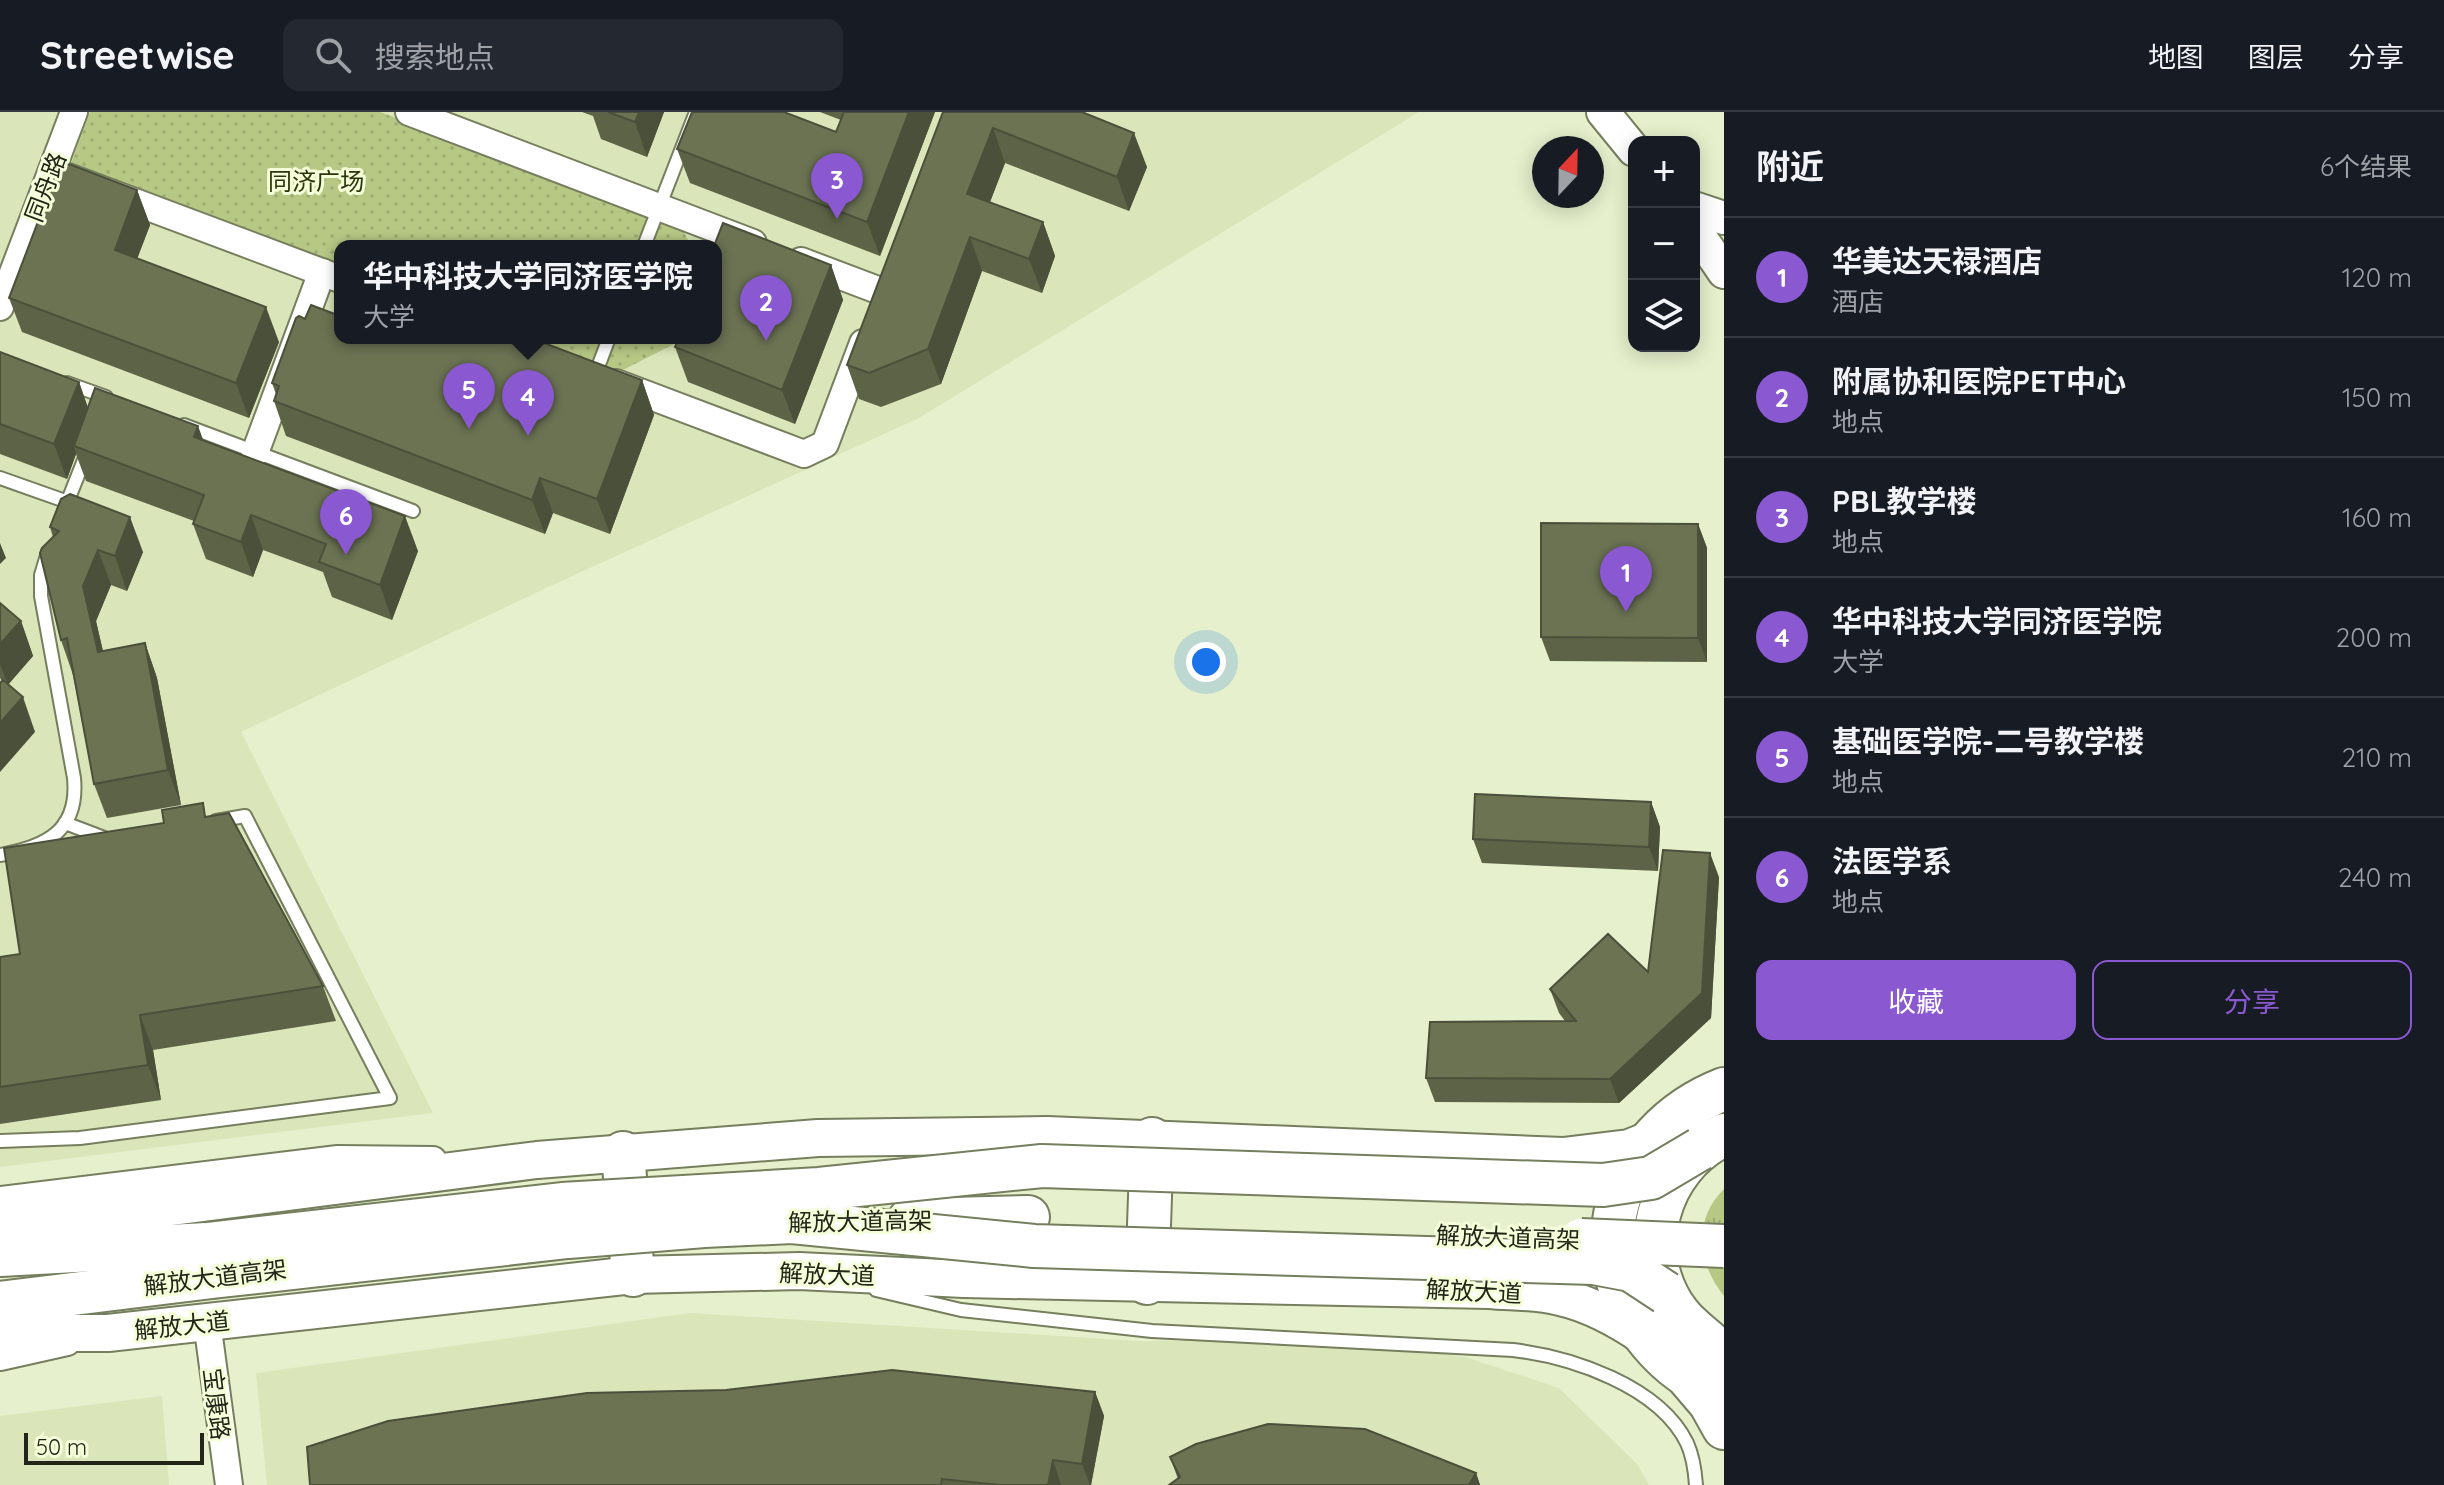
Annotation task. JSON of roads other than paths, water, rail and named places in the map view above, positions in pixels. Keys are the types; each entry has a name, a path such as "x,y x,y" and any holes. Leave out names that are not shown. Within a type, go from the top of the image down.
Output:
{"main road":[{"path":"1724,1067 1710,1095 1679,1111 1649,1140 1624,1181 1616,1206 1613,1234 1614,1262 1620,1290 1646,1338 1668,1362 1686,1375 1724,1392"},
{"path":"0,1229 537,1160 803,1139 1047,1135 1563,1156 1629,1148 1649,1140"},
{"path":"1147,1283 1152,1139"},
{"path":"819,1189 1042,1166 1603,1185 1651,1178 1712,1142"},
{"path":"1712,1142 1684,1165 1671,1183 1661,1204 1655,1249 1658,1271 1666,1293 1679,1314 1724,1357"},
{"path":"623,1153 633,1275"},
{"name":"解放大道高架","path":"0,1303 210,1260 562,1204 819,1189 1029,1190 1724,1219"},
{"path":"0,1202 92,1217"},
{"name":"解放大道高架","path":"0,1255 210,1260 704,1226 1028,1217 1724,1246"},
{"path":"792,1222 1034,1246 1594,1263 1631,1270 1666,1293"},
{"name":"解放大道","path":"0,1329 41,1333 108,1333 633,1275 799,1271 964,1279 1489,1290 1557,1296 1603,1313 1646,1338"},
{"path":"1686,1375 1710,1403 1724,1428"}],"street":[{"name":"同舟路","path":"0,307 74,112"},
{"path":"409,112 883,292"},
{"path":"1603,112 1628,143"},
{"path":"52,171 331,276 255,453"},
{"path":"1700,210 1724,218"},
{"path":"1700,237 1724,272"},
{"path":"567,365 804,454 825,444 894,264"},
{"path":"0,1202 338,1159 537,1160"},
{"name":"宝康路","path":"207,1322 229,1485"},
{"path":"0,1357 108,1333"}],"lane":[{"path":"646,240 696,112"},
{"path":"595,375 607,344"},
{"path":"54,378 106,403 122,403"},
{"path":"177,422 413,511"},
{"path":"62,517 88,449"},
{"path":"0,478 68,502"},
{"path":"0,855 39,846 65,823 74,801 74,778 41,585 44,562 56,532"},
{"path":"0,1141 80,1138 390,1098 245,816 200,824"},
{"path":"65,823 108,839 123,836"},
{"path":"799,1271 961,1310 1152,1331 1513,1350 1562,1359 1604,1373 1640,1394 1666,1416 1687,1442 1696,1485"}],"place":[{"name":"PBL教学楼","path":"837,219"},
{"name":"附属协和医院PET中心","path":"766,341"},
{"name":"基础医学院-二号教学楼","path":"469,429"},
{"name":"华中科技大学同济医学院","path":"528,436"},
{"name":"法医学系","path":"346,555"},
{"name":"华美达天禄酒店","path":"1626,612"}],"park label":[{"name":"同济广场","path":"316,181"}]}
